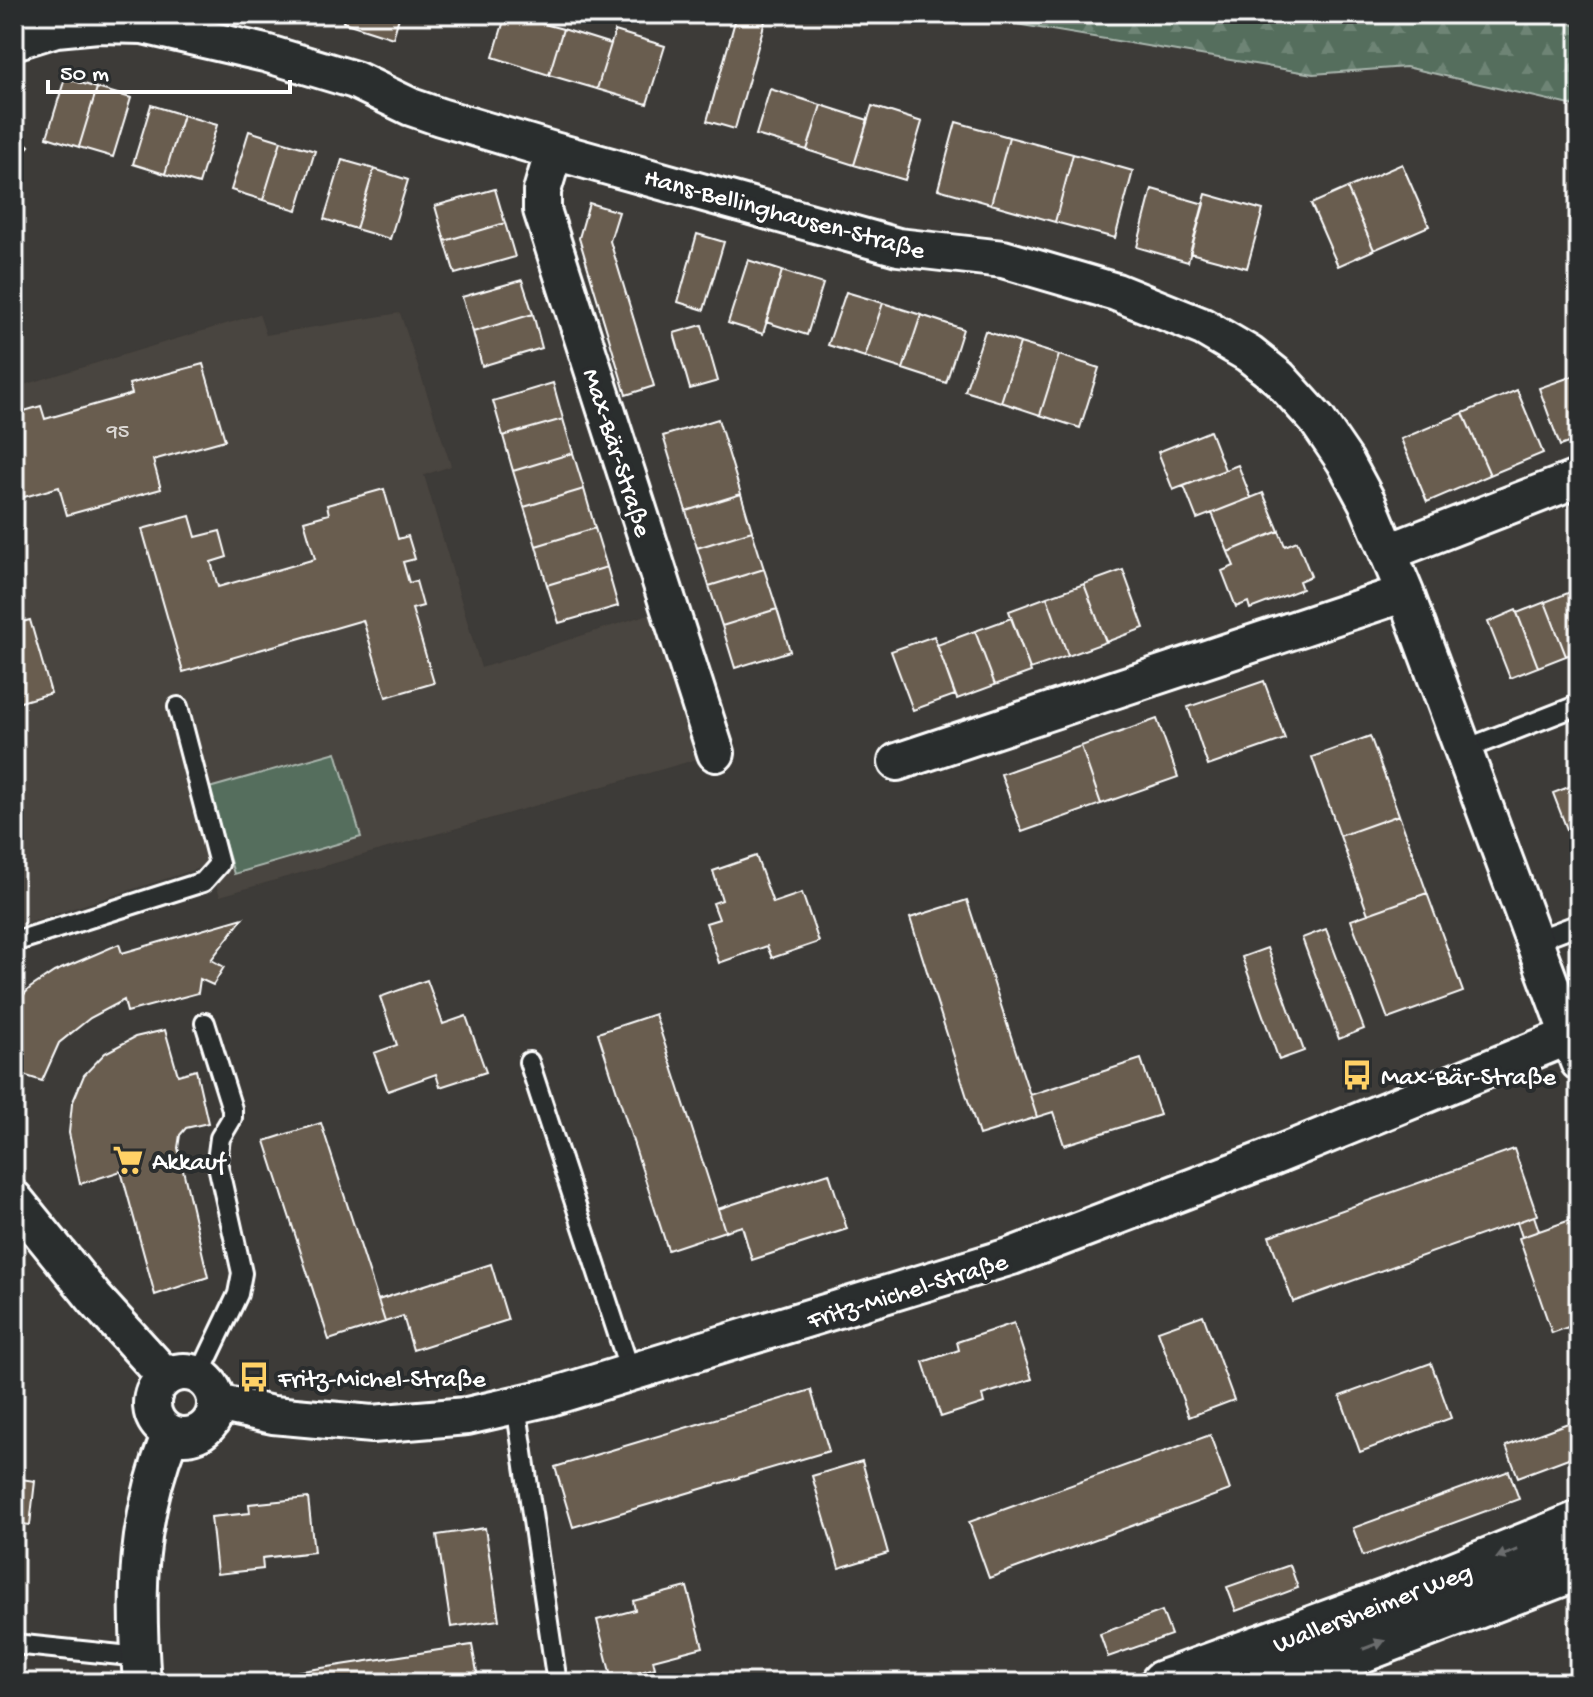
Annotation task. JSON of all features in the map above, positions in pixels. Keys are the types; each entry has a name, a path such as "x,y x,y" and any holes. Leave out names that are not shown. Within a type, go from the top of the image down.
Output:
{"street":[{"name":"Hans-Bellinghausen-Straße","path":"14,41 56,28 98,24 156,28 265,53 355,80 425,112 554,151 898,247 1003,259 1116,292 1203,327 1249,354 1279,378 1317,420 1345,461 1389,552 1574,1049"},
{"name":"Max-Bär-Straße","path":"554,151 542,191 542,210 716,753"},
{"path":"1389,552 1579,478"},
{"path":"897,762 1405,593"},
{"name":"Fritz-Michel-Straße","path":"194,1385 273,1415 372,1424 467,1416 516,1405 631,1374 1012,1256 1267,1159 1574,1049"},
{"path":"14,1199 87,1289 194,1385 213,1417 203,1430 188,1437 170,1435 158,1424 153,1409 154,1391 194,1385"},
{"path":"141,1670 138,1559 143,1527 170,1435"},
{"name":"Wallersheimer Weg","path":"1163,1683 1391,1600 1579,1524"},
{"name":"Wallersheimer Weg","path":"1275,1683 1579,1567"}],"lane":[{"path":"1463,750 1579,705"},
{"path":"14,942 203,882 219,864 178,707"},
{"path":"1534,941 1579,924"},
{"path":"194,1385 238,1294 242,1273 217,1161 220,1138 232,1118 232,1109 205,1023"},
{"path":"529,1062 631,1374"},
{"path":"516,1405 557,1683"},
{"path":"14,1644 141,1670"}],"shaded area":[{"path":"400,313 451,466 424,475 481,668 655,612 701,758 220,896 209,865 14,927 14,388 259,314 266,335"}],"green space":[{"path":"957,14 1525,14 1579,26 1579,107 1406,67 1313,74"},
{"path":"336,752 361,837 234,874 209,788"}],"building":[{"path":"345,14 400,14 393,38 343,22"},
{"path":"506,14 563,29 549,75 493,57"},
{"path":"737,14 767,14 735,129 707,121"},
{"path":"563,29 611,44 597,89 549,75"},
{"path":"615,31 665,46 647,104 597,89"},
{"path":"65,78 97,88 79,147 47,137"},
{"path":"97,88 131,98 113,157 79,147"},
{"path":"770,89 821,105 807,150 756,135"},
{"path":"151,105 183,115 165,174 133,164"},
{"path":"821,105 868,120 854,165 807,150"},
{"path":"872,106 922,122 905,180 854,165"},
{"path":"183,115 217,125 199,184 165,174"},
{"path":"956,122 1009,137 991,204 938,189"},
{"path":"14,131 29,146 14,162"},
{"path":"249,131 281,141 263,200 231,190"},
{"path":"1009,137 1073,154 1055,222 991,204"},
{"path":"281,141 315,151 297,210 263,200"},
{"path":"1073,154 1133,171 1115,238 1055,222"},
{"path":"342,160 374,169 356,229 324,219"},
{"path":"1402,164 1429,226 1374,250 1347,188"},
{"path":"374,169 408,180 390,239 356,229"},
{"path":"1347,188 1374,250 1338,266 1311,204"},
{"path":"495,189 505,223 445,241 435,206"},
{"path":"1152,189 1204,204 1188,262 1137,247"},
{"path":"1206,194 1263,210 1247,268 1190,253"},
{"path":"589,203 619,212 610,241 654,386 626,395 579,238"},
{"path":"505,223 515,257 455,274 445,241"},
{"path":"697,234 724,242 704,310 678,302"},
{"path":"748,260 782,271 763,334 728,323"},
{"path":"782,271 823,284 807,335 766,322"},
{"path":"522,280 533,314 473,332 462,297"},
{"path":"846,292 883,303 865,357 828,345"},
{"path":"883,303 921,315 903,369 865,357"},
{"path":"533,314 542,348 482,366 473,332"},
{"path":"921,315 963,329 946,383 903,369"},
{"path":"702,325 718,381 690,389 674,333"},
{"path":"985,331 1020,343 1001,402 965,391"},
{"path":"1020,343 1059,355 1040,415 1001,402"},
{"path":"1059,355 1099,368 1080,428 1040,415"},
{"path":"203,364 225,440 153,460 161,489 67,515 59,487 14,500 14,414 41,406 45,419 132,394 129,384"},
{"path":"1579,374 1579,439 1560,446 1539,388"},
{"path":"553,383 563,419 503,436 493,401"},
{"path":"1517,390 1543,453 1490,475 1463,413"},
{"path":"1463,413 1490,475 1427,502 1401,439"},
{"path":"563,419 573,453 513,471 503,436"},
{"path":"718,419 741,494 686,511 663,436"},
{"path":"1210,431 1225,470 1173,490 1158,452"},
{"path":"573,453 584,489 524,507 513,471"},
{"path":"1238,465 1251,498 1197,519 1184,486"},
{"path":"384,489 398,539 408,536 415,559 403,562 409,583 416,581 423,606 412,609 434,683 386,697 363,620 183,672 142,529 190,516 196,537 220,531 227,557 211,562 218,587 315,559 304,521 329,514 327,505"},
{"path":"584,489 595,528 536,546 524,507"},
{"path":"1263,493 1279,531 1228,552 1212,513"},
{"path":"741,494 752,531 697,548 686,511"},
{"path":"595,528 607,567 547,585 536,546"},
{"path":"752,531 764,569 709,586 697,548"},
{"path":"1279,531 1285,546 1297,541 1311,576 1299,581 1302,589 1250,609 1248,602 1236,607 1222,571 1234,566 1228,552"},
{"path":"607,567 618,606 559,623 547,585"},
{"path":"764,569 777,609 722,626 709,586"},
{"path":"1123,570 1144,628 1106,642 1084,584"},
{"path":"1084,584 1106,642 1068,656 1047,597"},
{"path":"1573,591 1579,606 1579,651 1566,656 1545,602"},
{"path":"1047,597 1068,656 1030,669 1009,611"},
{"path":"1545,602 1566,656 1538,667 1517,613"},
{"path":"777,609 790,651 735,668 722,626"},
{"path":"1516,610 1538,667 1510,678 1488,622"},
{"path":"1011,618 1031,672 995,685 975,631"},
{"path":"30,620 51,693 14,704 14,624"},
{"path":"975,631 995,685 957,699 937,645"},
{"path":"934,636 955,695 913,710 891,651"},
{"path":"1264,681 1285,739 1208,766 1188,707"},
{"path":"1157,719 1178,777 1101,804 1081,746"},
{"path":"1370,736 1399,815 1340,836 1312,757"},
{"path":"1081,746 1101,804 1022,832 1001,774"},
{"path":"1579,783 1579,848 1575,850 1553,793"},
{"path":"1399,815 1427,893 1368,914 1340,836"},
{"path":"756,856 773,903 802,893 819,942 772,958 767,946 719,963 706,923 719,919 713,903 722,900 713,871"},
{"path":"1427,893 1463,992 1388,1019 1351,920"},
{"path":"967,900 1037,1117 979,1135 910,918"},
{"path":"243,918 211,960 224,967 213,985 200,979 198,993 127,1012 124,1000 90,1018 59,1043 42,1081 14,1072 14,1005 30,988 54,972 119,944 122,953"},
{"path":"1326,929 1364,1029 1339,1039 1302,938"},
{"path":"1267,948 1304,1051 1279,1060 1242,957"},
{"path":"427,980 443,1024 466,1016 486,1072 440,1087 436,1074 388,1091 374,1053 397,1045 380,997"},
{"path":"655,1014 725,1231 668,1250 598,1033"},
{"name":"Akkauf","path":"165,1030 178,1075 196,1070 208,1123 186,1128 180,1135 178,1148 208,1277 155,1295 121,1171 80,1184 69,1133 72,1104 84,1075 105,1053 135,1037"},
{"path":"1141,1059 1160,1115 1064,1145 1053,1112 1037,1117 1030,1095"},
{"path":"321,1123 385,1322 329,1340 265,1141"},
{"path":"1514,1149 1537,1215 1293,1302 1269,1236"},
{"path":"829,1173 847,1229 752,1260 742,1226 725,1231 718,1209"},
{"path":"1534,1216 1539,1231 1522,1237 1517,1222"},
{"path":"1579,1217 1579,1323 1552,1333 1519,1238"},
{"path":"491,1264 508,1320 413,1350 403,1316 385,1322 378,1300"},
{"path":"1203,1315 1234,1400 1189,1417 1158,1331"},
{"path":"1014,1323 1032,1379 982,1395 984,1403 941,1417 923,1362 959,1350 957,1342"},
{"path":"1431,1363 1451,1418 1360,1452 1340,1396"},
{"path":"811,1390 829,1451 573,1527 555,1467"},
{"path":"1579,1419 1579,1454 1518,1477 1506,1446"},
{"path":"1210,1435 1230,1490 989,1578 969,1522"},
{"path":"862,1461 888,1553 839,1568 812,1476"},
{"path":"1509,1471 1519,1499 1363,1556 1353,1528"},
{"path":"14,1478 35,1481 30,1525 14,1523"},
{"path":"308,1498 314,1552 262,1558 263,1569 217,1574 211,1517 250,1513 249,1504"},
{"path":"485,1528 499,1620 451,1627 437,1535"},
{"path":"1290,1565 1298,1588 1236,1611 1227,1587"},
{"path":"687,1587 703,1647 653,1660 655,1668 612,1680 597,1620 635,1610 633,1601"},
{"path":"1162,1611 1171,1635 1108,1657 1100,1634"},
{"path":"472,1645 479,1683 223,1683"}],"place":[{"name":"Max-Bär-Straße","path":"1357,1075"},
{"name":"Akkauf","path":"128,1160"},
{"name":"Fritz-Michel-Straße","path":"254,1377"}]}
